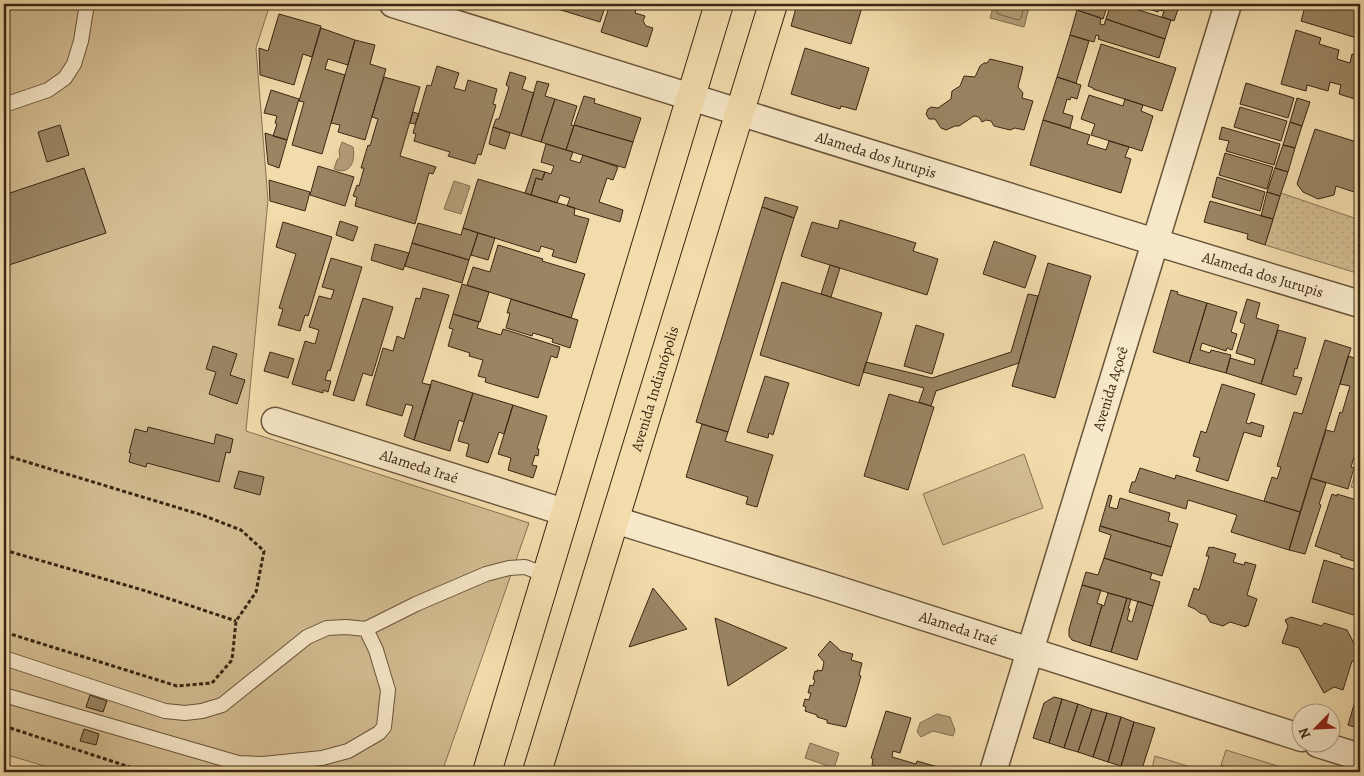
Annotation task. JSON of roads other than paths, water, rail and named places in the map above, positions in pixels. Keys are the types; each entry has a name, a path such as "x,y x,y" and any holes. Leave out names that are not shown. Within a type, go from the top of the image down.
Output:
{"main road":[{"path":"486,772 719,4"},
{"name":"Avenida Indianópolis","path":"538,772 773,4"}],"street":[{"name":"Alameda dos Jurupis","path":"393,4 1155,242 1360,304"},
{"name":"Avenida Açocê","path":"993,772 1228,4"},
{"name":"Alameda Iraé","path":"275,421 564,512"},
{"name":"Alameda Iraé","path":"615,520 1292,735"},
{"path":"1342,751 1360,757"}],"lane":[{"path":"4,105 48,90 65,78 74,64 81,41 87,4"},
{"path":"4,658 166,711 185,713 202,711 222,705 307,637 327,628 346,626 366,628 486,574 509,568 524,567 546,574"},
{"path":"4,695 238,763 263,764 322,758 348,751 380,733 384,727 388,690 376,650 366,628"}],"water":[{"path":"994,4 1030,4 1024,27 990,18"},
{"path":"342,142 353,147 354,157 348,169 340,171 334,169 340,157 339,151"},
{"path":"454,181 470,186 461,214 444,209"},
{"path":"937,714 950,717 955,730 953,736 933,731 921,737 917,732 920,723"},
{"path":"810,743 839,753 834,768 805,758"}]}
